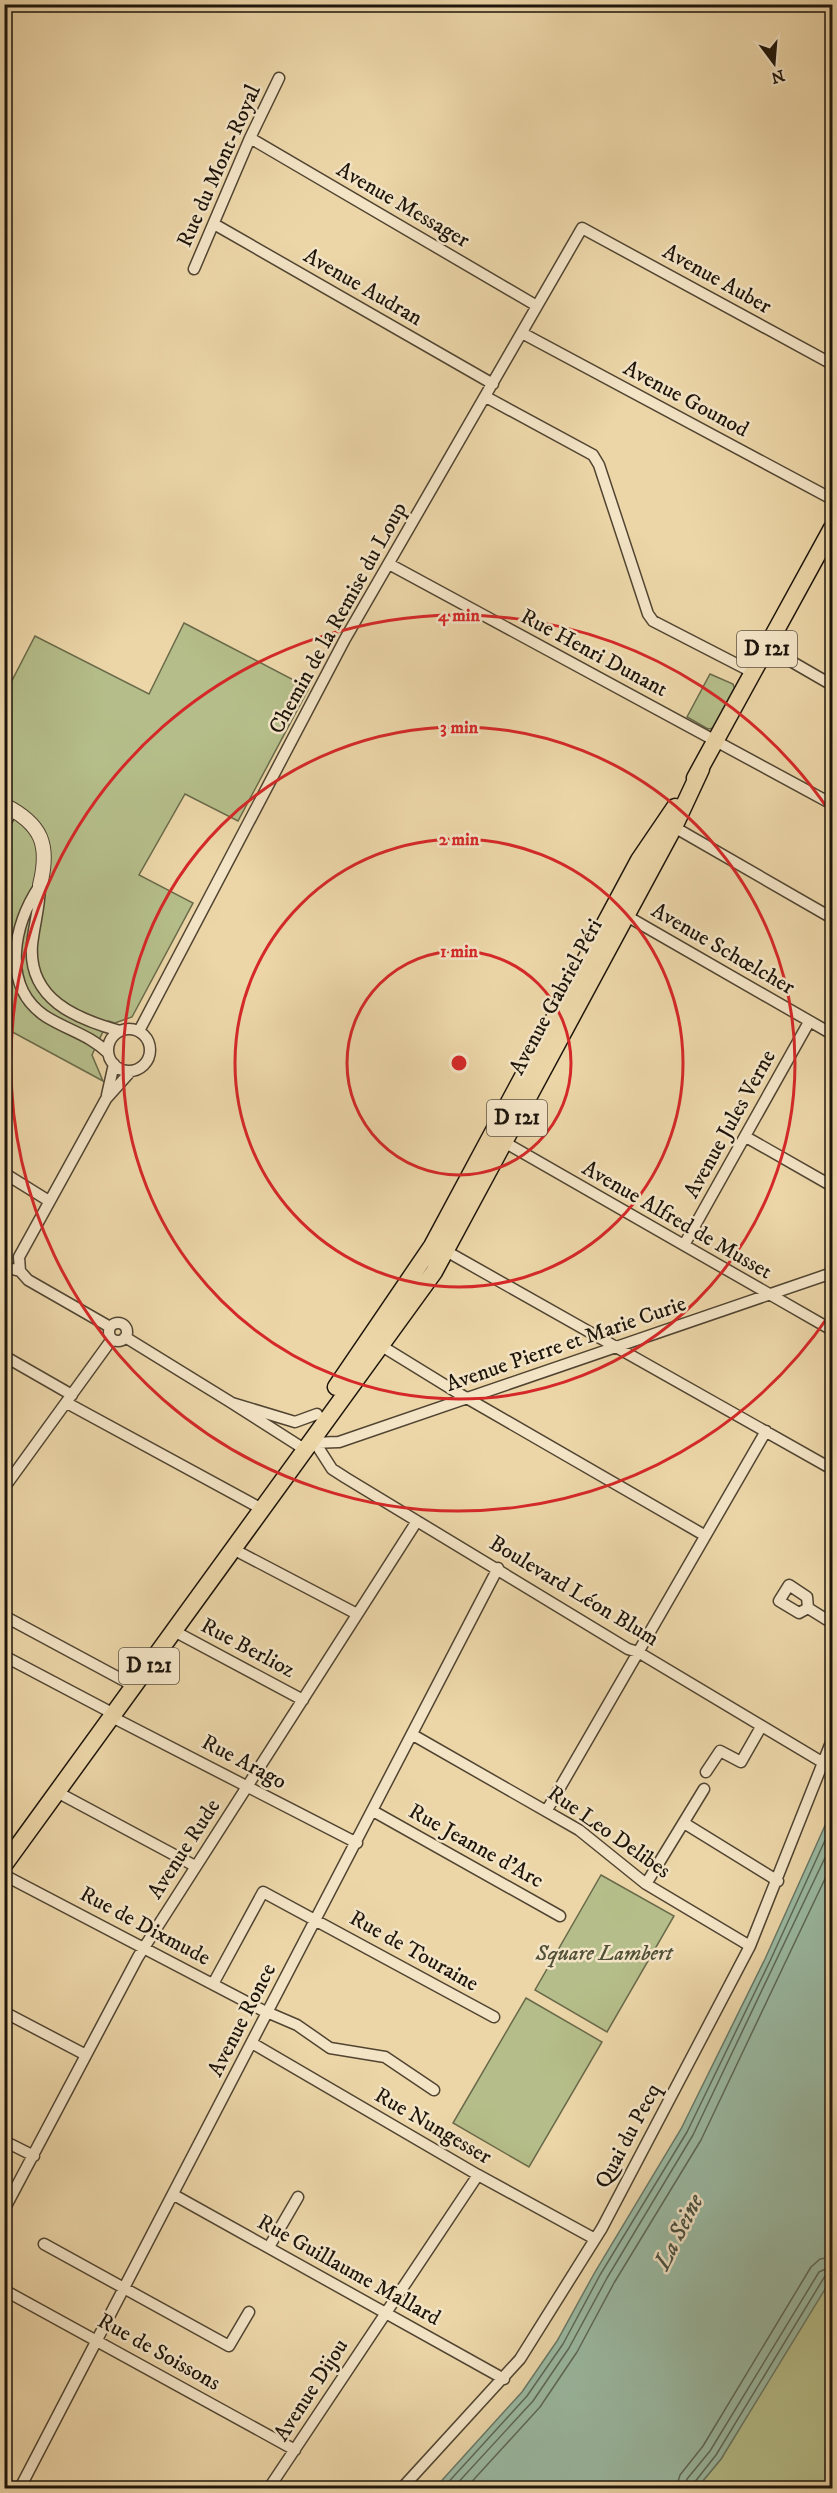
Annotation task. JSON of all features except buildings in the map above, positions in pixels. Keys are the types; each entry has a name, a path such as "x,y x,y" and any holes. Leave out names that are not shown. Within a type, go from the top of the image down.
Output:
{"main road":[{"name":"Avenue Gabriel Péri","path":"308,1446 317,1414 432,1246 639,860 717,742 832,528"},
{"name":"Avenue Gabriel Péri","path":"308,1446 446,1251 674,827 701,769"},
{"name":"D 121","path":"4,1865 308,1446"}],"street":[{"name":"Rue du Mont-Royal","path":"194,269 250,138 279,78"},
{"name":"Avenue Messager","path":"250,138 537,306"},
{"name":"Avenue Audran","path":"213,224 493,384"},
{"name":"Chemin de la Remise du Loup","path":"139,1031 345,639 582,228"},
{"name":"Avenue Auber","path":"582,228 832,364"},
{"name":"Avenue Gounod","path":"522,333 832,499"},
{"path":"486,397 593,455 599,465 648,614 653,621 754,673"},
{"name":"Rue Henri Dunant","path":"389,564 832,804"},
{"path":"768,648 832,685"},
{"path":"4,825 9,807 30,821 40,836 45,855 32,956 40,987 58,1006 120,1031 139,1031 147,1039 150,1055 144,1064 131,1071 106,1099 19,1257 20,1271"},
{"path":"674,827 832,918"},
{"path":"40,885 28,902 16,935 13,956 18,982 26,997 40,1012 97,1042 108,1053 114,1064 131,1071"},
{"name":"Avenue Schœlcher","path":"625,915 832,1034"},
{"name":"Avenue Jules Verne","path":"684,1245 809,1022"},
{"path":"108,1053 111,1040 120,1031"},
{"path":"106,1099 114,1064"},
{"path":"746,1137 832,1186"},
{"name":"Avenue Alfred de Musset","path":"504,1142 832,1330"},
{"path":"4,1173 49,1201"},
{"path":"446,1251 832,1469"},
{"path":"4,1267 20,1271 28,1280 110,1327"},
{"name":"Avenue Pierre et Marie Curie","path":"308,1446 339,1442 832,1273"},
{"path":"117,1322 123,1324 127,1332 125,1337 117,1341 112,1339 108,1332 110,1327 117,1322"},
{"path":"125,1337 232,1403 308,1446"},
{"path":"7,1481 112,1339"},
{"path":"380,1345 468,1399 704,1535"},
{"path":"4,1356 69,1399 262,1509"},
{"path":"232,1403 295,1422 317,1414"},
{"path":"547,1810 766,1431"},
{"path":"333,1469 332,1452 339,1442"},
{"name":"Boulevard Léon Blum","path":"308,1446 333,1469 417,1521 822,1762"},
{"name":"Avenue Rude","path":"4,2210 144,1948 417,1521"},
{"path":"233,1549 357,1614"},
{"name":"Avenue Ronce","path":"20,2488 498,1568"},
{"path":"808,1608 832,1623"},
{"path":"4,1616 134,1686"},
{"name":"Rue Berlioz","path":"174,1631 303,1700"},
{"name":"Rue Arago","path":"4,1656 357,1843"},
{"path":"706,1772 720,1751 741,1762 761,1727"},
{"name":"Rue Leo Delibes","path":"413,1735 579,1830 646,1884 750,1946"},
{"name":"Quai du Pecq","path":"402,2488 504,2379 533,2341 595,2239 750,1946 814,1791 822,1762 832,1740"},
{"path":"646,1884 704,1789"},
{"path":"57,1792 195,1866"},
{"name":"Rue Jeanne d'Arc","path":"373,1811 560,1916"},
{"path":"684,1823 778,1881"},
{"name":"Rue de Dixmude","path":"4,1875 268,2013 279,2015 330,2048 385,2057 434,2090"},
{"name":"Rue de Touraine","path":"213,1984 263,1892 494,2017"},
{"path":"4,2012 86,2055"},
{"name":"Rue Nungesser","path":"252,2043 477,2175 595,2239"},
{"path":"4,2140 34,2156"},
{"name":"Avenue Dijou","path":"269,2488 477,2175"},
{"name":"Rue Guillaume Mallard","path":"174,2195 504,2379"},
{"path":"269,2247 298,2197"},
{"path":"44,2244 229,2346 249,2312"},
{"name":"Rue de Soissons","path":"4,2290 295,2450"}],"green space":[{"path":"184,623 309,688 238,821 185,794 139,875 193,903 132,1017 115,1023 108,1021 92,1055 103,1081 5,1028 4,696 35,636 149,694"},
{"path":"710,674 733,684 735,690 714,728 708,729 687,717"},
{"name":"Square Lambert","path":"601,1875 674,1916 607,2032 535,1990"},
{"path":"526,1998 602,2042 529,2167 453,2123"},
{"path":"832,2274 832,2488 697,2488 721,2459"}],"water":[{"name":"La Seine","path":"832,1810 832,2274 827,2286 721,2459 697,2488 435,2488 522,2392 557,2341 595,2272 681,2129 765,1959"}]}
